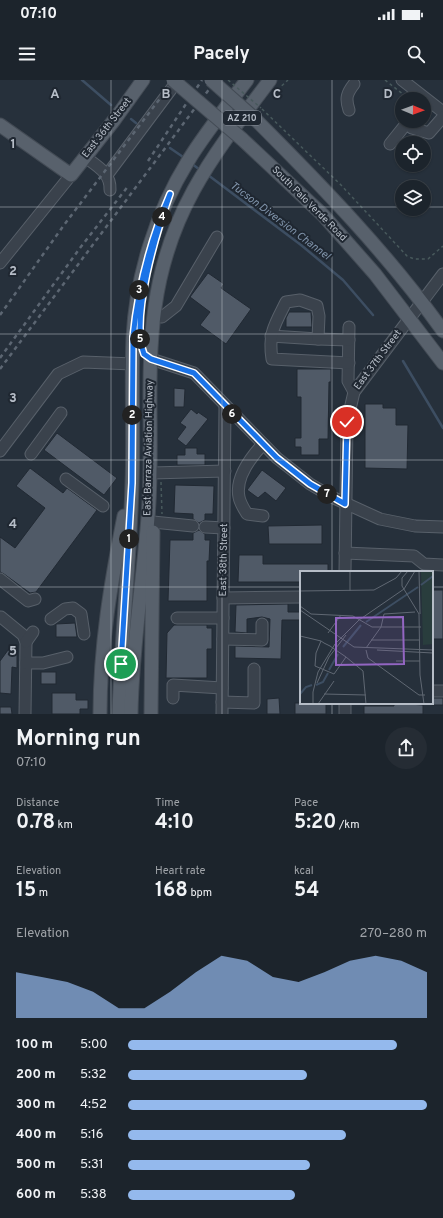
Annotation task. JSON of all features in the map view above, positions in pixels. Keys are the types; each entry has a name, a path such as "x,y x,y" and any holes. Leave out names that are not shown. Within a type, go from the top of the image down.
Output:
{"main road":[{"name":"East 36th Street","path":"71,175 143,80"},
{"name":"South Palo Verde Road","path":"173,80 242,139 323,215 375,274 410,317 443,363"},
{"name":"South Palo Verde Road","path":"211,80 258,113 330,193 422,301 443,331"},
{"name":"East Barraza Aviation Highway","path":"119,714 122,627 132,483 135,317 143,274 155,231 178,178 198,145 246,80"},
{"name":"East Barraza Aviation Highway","path":"132,714 136,628 148,517 151,436 151,359 158,286 169,245 194,188 214,155 270,80"},
{"path":"0,125 71,175"},
{"path":"151,359 144,354 140,338 144,292 152,250 170,194"},
{"path":"100,714 103,634 113,569 126,506 132,435"},
{"path":"151,436 153,522 151,714"}],"street":[{"path":"107,175 178,80"},
{"path":"402,80 441,109"},
{"path":"349,110 346,102 347,93 355,84"},
{"path":"390,144 406,124 412,128 429,133 443,117"},
{"path":"85,157 107,175 110,179 110,190"},
{"path":"1,261 71,175"},
{"path":"154,316 162,318 176,306 217,237"},
{"name":"East 37th Street","path":"345,571 347,422 354,392 443,274"},
{"path":"318,339 319,316 317,306 300,300 286,302 273,328 271,336 270,344 272,359 349,363"},
{"path":"350,327 348,381 354,392"},
{"path":"271,336 349,340"},
{"path":"151,359 194,373 225,407 277,458 310,484 345,504 380,519 416,526 443,527"},
{"path":"0,451 58,374 82,362 133,364"},
{"name":"East 38th Street","path":"222,714 225,407"},
{"path":"31,454 61,413"},
{"path":"263,444 248,460 238,489 239,499 246,514 263,516"},
{"path":"152,473 225,471"},
{"path":"66,479 103,506"},
{"path":"153,522 193,526"},
{"path":"205,527 224,528"},
{"path":"345,553 414,556 424,564 443,565"},
{"path":"0,579 28,601 35,599"},
{"path":"223,598 300,597"},
{"path":"51,619 65,609 74,608 81,614 84,634"},
{"path":"0,617 23,635 26,642 25,714"},
{"path":"177,618 223,618"},
{"path":"223,639 262,640 262,624"},
{"path":"26,642 34,632"},
{"path":"26,663 43,663 67,657"},
{"path":"222,702 254,703 254,669"},
{"path":"173,698 174,685 222,688"}],"path":[{"path":"228,80 258,113 341,185 407,256 428,259 443,246"},
{"path":"385,80 400,92"}],"building":[{"path":"208,273 224,284 221,288 251,309 226,344 200,325 210,312 190,297"},
{"path":"289,312 311,312 312,327 286,327 286,318"},
{"path":"297,369 331,369 331,382 329,382 328,439 319,439 319,455 301,455 301,447 295,447 295,438 301,438 301,397 297,397"},
{"path":"174,388 185,389 184,407 174,407"},
{"path":"365,404 383,404 383,408 396,408 396,425 408,425 407,469 365,468"},
{"path":"191,409 197,414 198,412 208,419 186,446 177,439 186,427 180,423"},
{"path":"57,433 117,478 104,495 44,450"},
{"path":"185,448 197,448 197,454 205,454 205,465 177,465 177,455 185,455"},
{"path":"30,468 63,493 67,488 97,510 36,592 30,593 0,572 0,537 15,548 45,508 16,486"},
{"path":"262,470 286,488 276,501 265,492 258,498 247,490"},
{"path":"175,485 214,486 213,514 205,514 205,520 199,523 193,519 193,514 174,513"},
{"path":"322,525 322,544 269,544 268,526"},
{"path":"199,530 205,534 205,540 210,540 209,561 207,561 207,601 168,601 170,540 193,540 193,533"},
{"path":"239,555 263,555 263,564 328,564 328,571 300,571 300,582 238,582"},
{"path":"433,590 443,590 443,639 433,639"},
{"path":"288,604 288,612 300,612 300,620 282,620 281,659 235,658 235,646 269,647 270,619 262,617 247,619 247,633 235,632 236,605"},
{"path":"75,623 77,637 56,637 56,624"},
{"path":"174,625 207,625 207,628 212,628 212,649 207,649 207,678 166,678 167,633"},
{"path":"11,646 17,647 17,668 12,667 11,694 0,693 0,661"},
{"path":"41,672 56,672 56,684 41,684"},
{"path":"52,693 76,693 76,700 88,700 88,709 80,709 80,714 52,714"},
{"path":"279,698 280,714 267,714 267,699"},
{"path":"433,698 443,698 443,705 432,705"},
{"path":"295,703 326,704 326,714 295,714"},
{"path":"394,704 423,705 423,714 364,714 364,706 394,706"},
{"path":"0,707 11,707 12,714 0,714"}],"waterway":[{"name":"Tucson Diversion Channel","path":"82,80 111,105"},
{"path":"131,119 136,123"},
{"name":"Tucson Diversion Channel","path":"170,148 186,159"},
{"name":"Tucson Diversion Channel","path":"191,163 200,170"},
{"name":"Tucson Diversion Channel","path":"208,175 301,245 343,280 373,315"},
{"name":"Tucson Diversion Channel","path":"403,361 443,428"}],"railway":[{"path":"0,315 64,225 174,80"},
{"path":"148,161 202,80"},
{"path":"0,369 216,80"},
{"path":"0,358 80,248 129,185"}],"route":[{"path":"121,664 122,627 128,563 132,483 133,337 135,317 148,251 170,194 152,250 147,272 140,338 141,347 144,354 151,359 194,373 225,407 277,458 310,484 345,504 347,422"}]}
